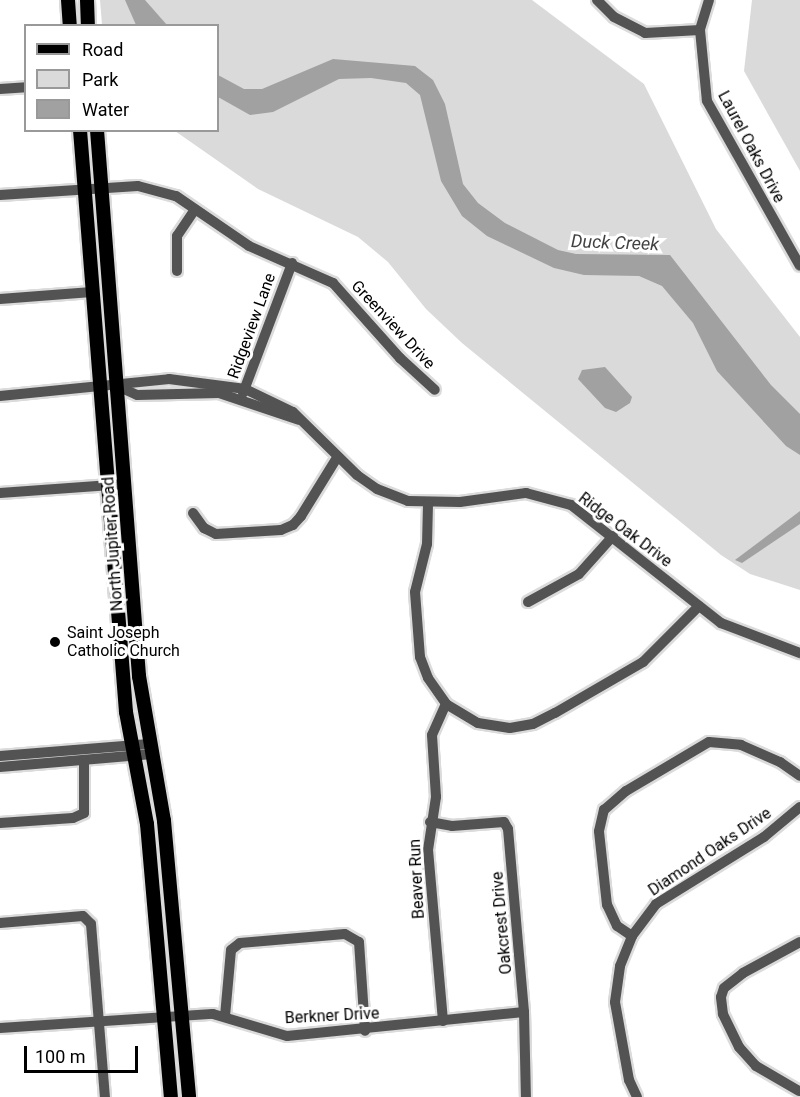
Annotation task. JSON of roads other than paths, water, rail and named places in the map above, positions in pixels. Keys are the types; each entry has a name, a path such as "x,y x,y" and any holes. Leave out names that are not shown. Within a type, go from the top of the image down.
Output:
{"main road":[{"path":"68,0 70,24"},
{"path":"87,0 88,24"},
{"name":"North Jupiter Road","path":"80,132 120,645 133,751 147,824 171,1097"},
{"name":"North Jupiter Road","path":"97,132 137,644 150,749 165,821 189,1097"},
{"path":"113,557 130,555"},
{"path":"120,645 137,644"}],"street":[{"path":"597,0 614,17 645,33 700,30"},
{"name":"Laurel Oaks Drive","path":"709,0 700,30 707,101 800,266"},
{"path":"0,88 24,87"},
{"name":"Greenview Drive","path":"0,195 154,187 195,209 249,246 292,263 338,287 400,358 435,390"},
{"path":"177,271 177,236 195,209"},
{"name":"Ridgeview Lane","path":"243,394 292,263"},
{"path":"0,299 92,292"},
{"path":"0,396 117,386"},
{"name":"Ridge Oak Drive","path":"117,386 137,395 191,392 243,394 288,420 299,420 377,489 428,504 514,493 549,496 571,505 699,606 740,633 800,653"},
{"path":"193,513 204,528 216,534 281,530 293,525 301,516 338,456"},
{"path":"0,493 125,484"},
{"path":"428,504 427,544 415,592 415,616 420,657 428,678 446,704 492,728 533,724 643,662 699,606"},
{"path":"528,602 579,574 613,536"},
{"name":"Beaver Run","path":"443,1021 428,850 430,822 436,797 432,735 446,704"},
{"path":"632,936 617,926 607,905 599,831 604,810 626,791 709,742 741,745 780,762 800,776"},
{"path":"0,767 84,760 150,749"},
{"path":"0,756 133,751"},
{"path":"0,810 1,823 73,818 84,813 84,760"},
{"name":"Diamond Oaks Drive","path":"637,1097 629,1080 615,1002 620,966 632,936 656,904 764,837 800,807"},
{"name":"Oakcrest Drive","path":"430,822 452,826 504,822 508,829 524,1012 526,1097"},
{"path":"0,923 83,916 88,919 105,1097"},
{"path":"225,1016 231,950 240,943 345,934 359,942 365,1031"},
{"path":"798,1092 756,1066 739,1047 723,1014 721,997 724,988 743,973 800,942"},
{"name":"Berkner Drive","path":"0,1028 182,1015 225,1016 287,1036 365,1031 524,1012"}],"water":[{"path":"125,0 145,0 166,24 136,24"},
{"path":"333,59 415,66 433,80 445,104 463,184 478,203 505,223 558,250 576,254 670,255 771,385 800,414 800,455 786,446 717,371 693,323 662,286 639,276 584,275 554,268 487,236 462,216 441,181 420,95 406,83 371,78 339,79 273,112 250,115 219,98 219,76 244,89 262,89"},
{"path":"605,367 632,397 630,403 616,412 605,408 578,379 582,370"},
{"path":"800,511 800,524 742,563 735,560"}],"place":[{"name":"Saint Joseph Catholic Church","path":"55,642"}],"water label":[{"name":"Duck Creek","path":"615,243"}]}
